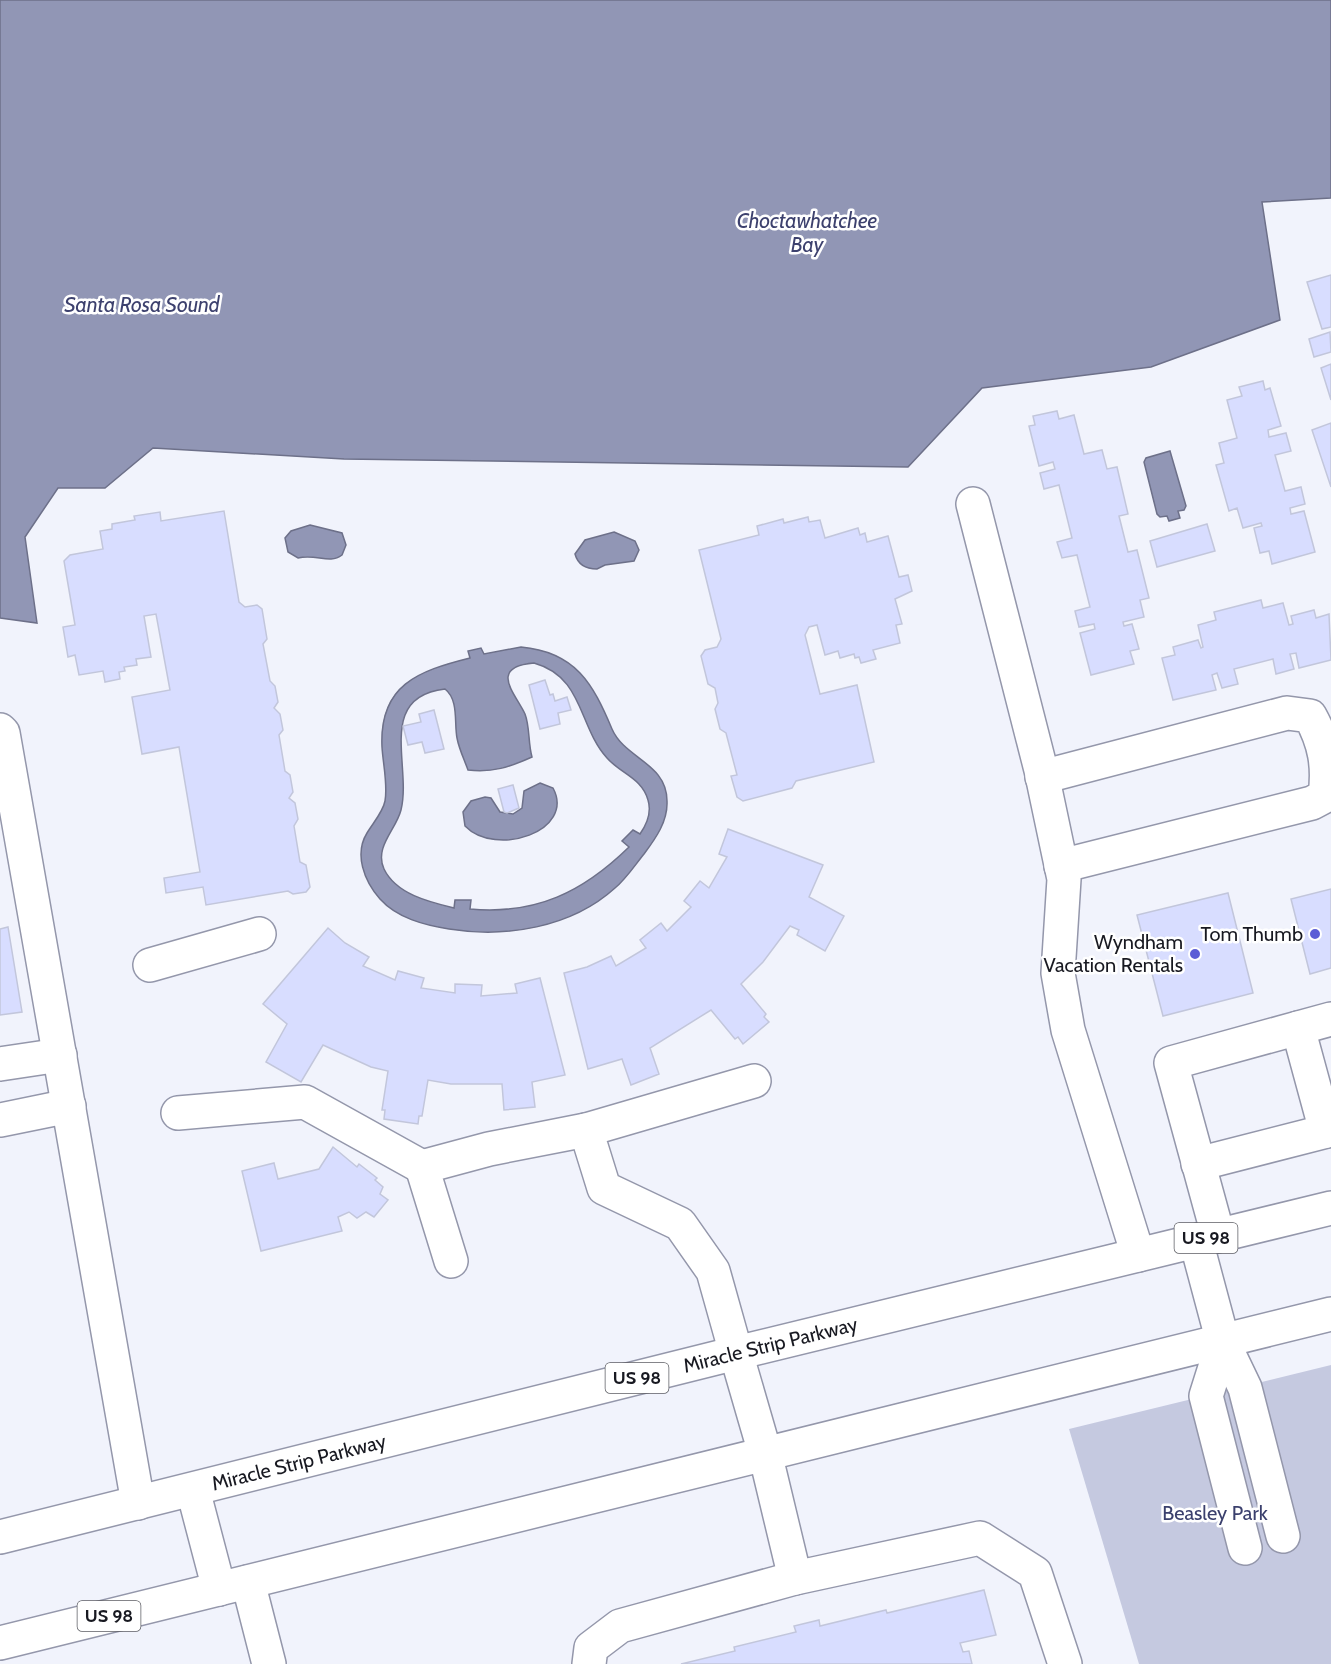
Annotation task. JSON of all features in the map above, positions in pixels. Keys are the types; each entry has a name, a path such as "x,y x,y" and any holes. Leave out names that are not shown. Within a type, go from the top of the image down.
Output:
{"main road":[{"path":"973,504 1042,777 1064,879 1058,973 1068,1030 1138,1255"},
{"path":"1042,777 1287,713 1310,716 1321,736 1326,758 1328,769 1325,796 1312,803 1061,866"},
{"path":"0,730 3,733 138,1503"},
{"path":"150,965 260,934"},
{"path":"1283,1536 1245,1388 1223,1342 1198,1164 1171,1063 1331,1019"},
{"path":"1198,1164 1328,1130 1298,1028"},
{"path":"0,1065 60,1055"},
{"path":"422,1167 489,1149 586,1130 754,1081"},
{"path":"178,1113 305,1102 422,1167 451,1261"},
{"path":"0,1120 69,1106"},
{"path":"586,1130 604,1188 680,1224 713,1271 765,1453 795,1578"},
{"name":"Miracle Strip Parkway","path":"0,1537 736,1353 1331,1209"},
{"name":"US 98","path":"0,1643 1331,1314"},
{"path":"1223,1342 1206,1396 1245,1548"},
{"path":"193,1490 269,1664"},
{"path":"589,1664 591,1648 620,1626 795,1578 980,1538 1035,1573 1065,1664"}],"green space":[{"name":"Beasley Park","path":"1331,1365 1331,1664 1139,1664 1069,1429"}],"water":[{"name":"Choctawhatchee Bay","path":"0,0 1331,0 1331,198 1262,202 1280,320 1151,367 982,388 908,467 344,459 153,448 105,488 58,488 25,537 37,623 0,618"},
{"path":"1170,451 1186,506 1184,510 1178,511 1180,518 1169,521 1167,516 1160,517 1157,514 1144,462 1146,458"},
{"path":"310,525 342,533 346,545 342,555 332,559 298,558 288,552 285,538 291,531"},
{"path":"614,532 635,541 639,550 634,561 605,565 597,569 580,564 575,554 585,540"},
{"path":"521,647 540,650 569,663 580,673 598,698 618,739 653,769 660,778 665,788 667,801 666,815 657,835 630,872 615,888 598,902 578,913 558,921 515,931 449,929 421,923 403,916 387,906 374,892 365,876 361,858 363,841 385,801 383,726 387,709 395,695 405,684 419,676 470,658 468,651 481,648 484,654","holes":["534,663 550,670 562,679 571,691 590,732 607,758 641,786 648,800 649,809 643,830 640,834 633,830 622,841 629,847 594,877 576,888 537,904 494,910 470,909 471,900 455,900 454,908 424,900 396,885 384,869 382,853 401,810 403,792 401,736 404,719 411,705 424,695 445,689 454,705 457,738 468,770 485,771 501,768 532,757 527,719 511,690 508,675 520,665"]},
{"path":"540,783 553,788 557,803 553,817 543,827 529,835 495,840 479,835 465,826 463,812 471,801 485,797 491,798 500,812 513,814 522,808 524,791"}],"building":[{"path":"1331,275 1331,327 1322,329 1307,282"},
{"path":"1330,332 1331,352 1314,357 1309,339"},
{"path":"1331,364 1331,400 1321,368"},
{"path":"1263,381 1265,390 1270,388 1281,426 1268,430 1269,437 1286,433 1291,451 1275,455 1285,491 1301,487 1305,504 1290,508 1291,514 1304,511 1315,552 1272,564 1269,551 1260,553 1254,528 1262,526 1261,523 1243,528 1237,508 1229,511 1216,465 1224,463 1219,443 1237,438 1227,400 1242,396 1239,387"},
{"path":"1057,411 1059,419 1074,415 1084,454 1102,450 1107,469 1117,467 1128,514 1119,516 1128,552 1137,550 1149,598 1140,600 1144,617 1123,622 1124,626 1132,624 1139,649 1130,651 1134,664 1091,675 1080,633 1095,629 1094,624 1079,627 1075,611 1090,607 1077,555 1062,558 1057,542 1072,538 1059,485 1044,489 1040,473 1055,469 1053,462 1039,466 1029,426 1035,425 1033,416"},
{"path":"1331,423 1331,487 1312,430"},
{"path":"224,511 239,602 245,607 257,605 262,609 267,639 263,644 270,681 275,686 278,702 274,708 280,714 283,730 279,735 285,771 290,775 293,792 289,798 295,803 298,819 294,826 300,862 306,865 310,887 306,892 293,894 288,891 206,905 203,887 166,893 164,878 200,872 179,747 142,754 132,697 170,690 156,614 144,616 151,657 136,659 137,665 124,667 125,671 119,672 120,679 105,682 103,671 79,675 75,655 68,657 63,627 75,625 64,561 70,555 103,549 100,531 112,529 112,524 135,520 134,516 160,512 161,521"},
{"path":"808,517 809,522 820,520 825,538 858,528 860,535 865,533 867,542 888,536 899,577 908,575 912,591 895,599 902,624 896,625 900,643 873,650 876,659 861,663 859,657 855,658 854,654 840,658 838,651 825,655 817,625 809,627 805,635 820,694 857,685 874,762 796,781 792,788 743,801 737,797 731,776 737,775 726,733 720,729 715,709 718,703 715,688 708,684 701,656 705,650 717,647 721,639 699,550 759,535 757,526 783,519 784,523"},
{"path":"1207,524 1215,551 1157,567 1150,541"},
{"path":"1261,600 1263,608 1283,603 1289,625 1293,624 1291,616 1314,610 1316,618 1329,614 1331,660 1299,668 1296,653 1290,654 1294,669 1276,674 1273,659 1234,669 1238,684 1222,688 1217,673 1212,675 1216,690 1173,700 1162,658 1175,655 1173,647 1198,640 1201,648 1203,647 1198,625 1216,620 1214,612"},
{"path":"545,680 550,695 553,694 555,701 567,697 571,710 558,713 560,724 540,729 529,685"},
{"path":"434,710 444,749 425,753 422,742 408,745 403,726 421,722 419,714"},
{"path":"513,785 519,808 507,813 504,812 498,789"},
{"path":"728,829 823,865 809,897 844,916 825,951 797,935 799,930 790,926 763,962 741,984 766,1014 764,1017 769,1022 743,1044 738,1037 735,1039 711,1010 650,1048 659,1074 631,1085 622,1059 588,1069 564,973 587,967 611,956 616,966 646,948 640,940 661,923 667,931 691,907 684,901 700,881 709,888 727,857 719,854"},
{"name":"Tom Thumb","path":"1331,889 1331,968 1310,974 1291,899"},
{"name":"Wyndham Vacation Rentals","path":"1228,893 1253,993 1163,1016 1137,915"},
{"path":"8,927 22,1012 0,1015 0,929"},
{"path":"328,928 345,943 369,957 363,966 395,980 398,971 424,978 421,988 455,993 455,984 482,985 481,996 517,993 515,984 540,978 565,1075 532,1082 535,1107 504,1110 502,1084 451,1084 428,1080 422,1116 419,1116 418,1124 384,1119 385,1110 382,1110 388,1071 371,1067 323,1045 301,1082 266,1062 287,1024 263,1004"},
{"path":"333,1147 357,1167 359,1164 377,1178 375,1180 383,1187 380,1194 388,1200 374,1217 366,1212 357,1218 349,1212 338,1217 342,1231 261,1251 242,1171 274,1163 278,1179 319,1169"},
{"path":"984,1590 996,1635 960,1643 963,1652 969,1651 972,1664 681,1664 735,1651 734,1647 796,1632 794,1626 819,1620 820,1626"}],"place":[{"name":"Tom Thumb","path":"1315,934"},
{"name":"Wyndham Vacation Rentals","path":"1195,954"}],"water label":[{"name":"Santa Rosa Sound","path":"142,305"}]}
